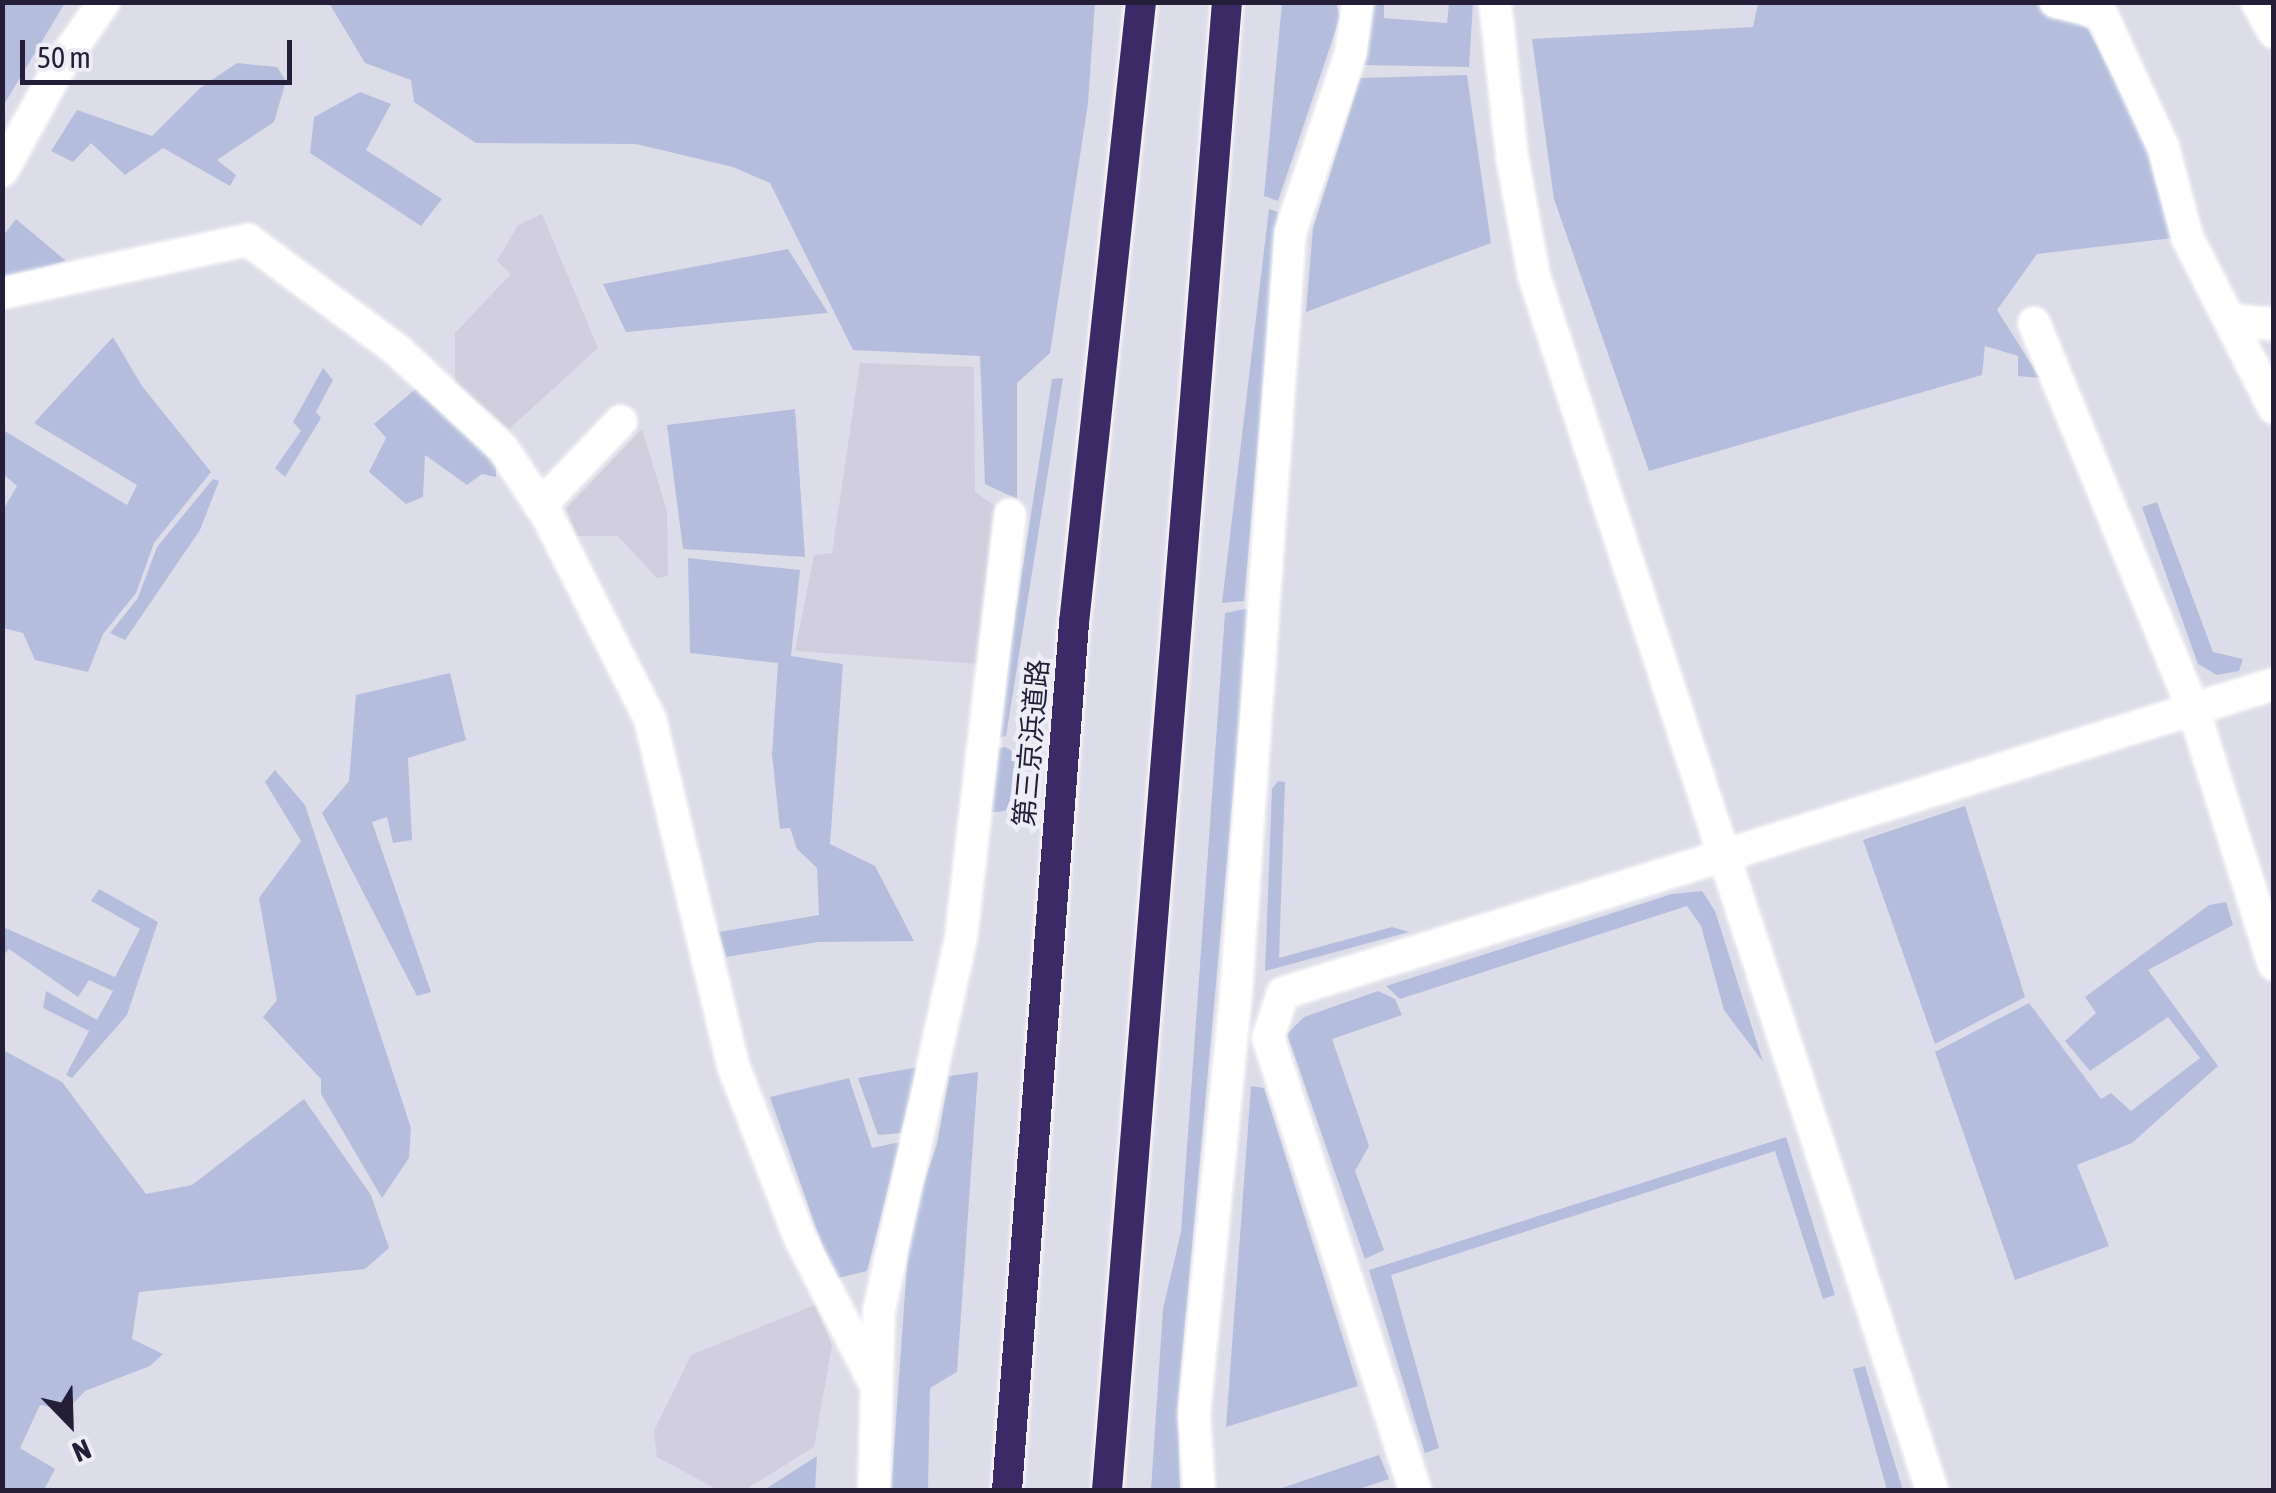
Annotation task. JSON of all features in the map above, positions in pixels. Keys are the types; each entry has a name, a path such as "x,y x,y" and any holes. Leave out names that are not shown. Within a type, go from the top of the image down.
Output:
{"highway":[{"name":"第三京浜道路","path":"1007,1490 1074,623 1140,2"},
{"path":"1106,1490 1227,2"}],"street":[{"path":"2,171 61,64 104,2"},
{"path":"1200,1490 1194,1414 1236,994 1290,233 1351,53 1358,2"},
{"path":"1495,2 1512,157 1534,276 1932,1490"},
{"path":"2056,2 2100,13 2163,147 2187,238 2274,408"},
{"path":"2257,2 2274,33"},
{"path":"2,293 248,240 397,350 502,449 540,506 650,719 734,1068 800,1238 878,1387"},
{"path":"2231,320 2274,324"},
{"path":"2034,323 2194,711 2274,965"},
{"path":"540,506 621,422"},
{"path":"874,1490 879,1311 892,1235 924,1118 961,938 1010,514"},
{"path":"1415,1490 1268,1038 1283,994 1725,852 2274,684"}],"shaded area":[{"path":"2,3 65,3 3,106"},
{"path":"329,3 1095,3 1088,103 1050,353 1017,383 1017,499 985,484 980,356 853,350 770,183 733,167 636,144 476,143 414,102 411,80 365,63"},
{"path":"1282,3 1336,3 1340,17 1278,201 1264,196"},
{"path":"1367,3 1384,3 1384,18 1447,23 1449,3 1473,3 1469,67 1361,65"},
{"path":"1758,3 2045,3 2088,29 2155,156 2173,238 2037,254 1997,310 2040,378 2018,376 2018,356 1985,346 1982,375 1649,471 1554,199 1532,39 1753,27"},
{"path":"237,63 277,67 286,81 274,122 217,160 236,175 230,186 163,148 125,175 91,143 73,162 51,151 77,110 152,136 200,88"},
{"path":"1467,75 1491,243 1306,312 1313,228 1360,78"},
{"path":"360,92 391,104 366,150 442,199 421,226 310,153 314,117"},
{"path":"1269,209 1278,212 1244,601 1222,603"},
{"path":"542,214 598,348 509,429 455,383 455,333 511,274 497,261 518,225"},
{"path":"16,219 66,261 3,279 3,236"},
{"path":"788,249 828,313 626,332 603,284"},
{"path":"113,337 142,386 211,472 154,543 136,593 103,634 88,672 35,660 23,633 3,628 3,510 17,486 3,474 3,430 127,505 137,485 34,423"},
{"path":"860,363 974,367 975,492 997,507 979,664 795,651 814,555 832,553"},
{"path":"323,368 333,380 316,412 321,418 285,477 275,468 301,431 293,422"},
{"path":"1063,378 1006,736 996,739 1052,379"},
{"path":"419,386 496,461 496,477 482,474 467,485 425,455 423,497 406,504 369,472 386,438 374,424"},
{"path":"795,409 805,557 683,549 667,425"},
{"path":"642,429 667,511 668,576 657,578 618,536 577,536 566,509"},
{"path":"213,479 219,481 200,530 125,640 110,633 138,598 157,547"},
{"path":"2157,502 2213,652 2243,659 2239,671 2217,675 2198,664 2142,507"},
{"path":"688,558 800,570 791,656 843,664 830,844 875,866 914,941 818,942 726,957 719,932 819,915 817,868 797,849 790,828 780,829 772,754 778,663 690,653"},
{"path":"1250,608 1178,1402 1180,1490 1151,1490 1163,1309 1181,1232 1225,613"},
{"path":"450,673 466,740 408,758 412,840 393,843 387,817 372,822 431,992 417,996 322,813 349,781 356,695"},
{"path":"1005,747 1018,754 1013,810 986,813 994,750"},
{"path":"275,770 305,805 411,1128 409,1158 382,1198 321,1094 321,1079 263,1017 277,1000 259,898 301,841 265,782"},
{"path":"1278,781 1285,782 1279,958 1392,927 1409,932 1265,971 1272,789"},
{"path":"1965,806 2025,997 1935,1044 1863,840"},
{"path":"99,889 158,922 127,1015 72,1078 66,1075 89,1031 43,1008 46,991 97,1020 113,991 89,980 78,997 9,949 3,956 3,927 115,977 140,929 91,901"},
{"path":"1702,891 1715,911 1763,1062 1724,1010 1701,926 1687,906 1400,999 1386,986 1672,894"},
{"path":"2226,902 2233,925 2148,970 2218,1066 2132,1143 2077,1165 2109,1246 2015,1280 1935,1052 2029,1003 2101,1099 2111,1093 2131,1111 2200,1058 2168,1017 2090,1071 2065,1041 2096,1013 2085,997 2209,905"},
{"path":"1378,991 1395,999 1402,1015 1332,1039 1369,1146 1355,1171 1384,1250 1365,1259 1287,1034 1304,1017"},
{"path":"3,1050 62,1082 146,1194 192,1185 304,1099 371,1195 389,1248 365,1269 139,1292 132,1339 163,1354 150,1366 85,1391 67,1410 40,1405 20,1448 55,1469 44,1490 3,1490"},
{"path":"918,1067 901,1133 878,1135 858,1078"},
{"path":"978,1072 957,1372 930,1388 928,1490 891,1490 910,1223 937,1144 949,1076"},
{"path":"849,1078 872,1148 900,1142 867,1271 834,1279 770,1097"},
{"path":"1251,1086 1264,1088 1358,1386 1226,1427"},
{"path":"1786,1137 1835,1295 1823,1299 1775,1151 1391,1275 1439,1448 1425,1453 1369,1270"},
{"path":"815,1305 832,1345 814,1447 745,1490 718,1490 657,1457 654,1431 691,1355"},
{"path":"1865,1366 1903,1490 1887,1490 1853,1369"},
{"path":"1379,1455 1389,1479 1356,1490 1276,1490"},
{"path":"817,1456 815,1490 764,1490"}]}
